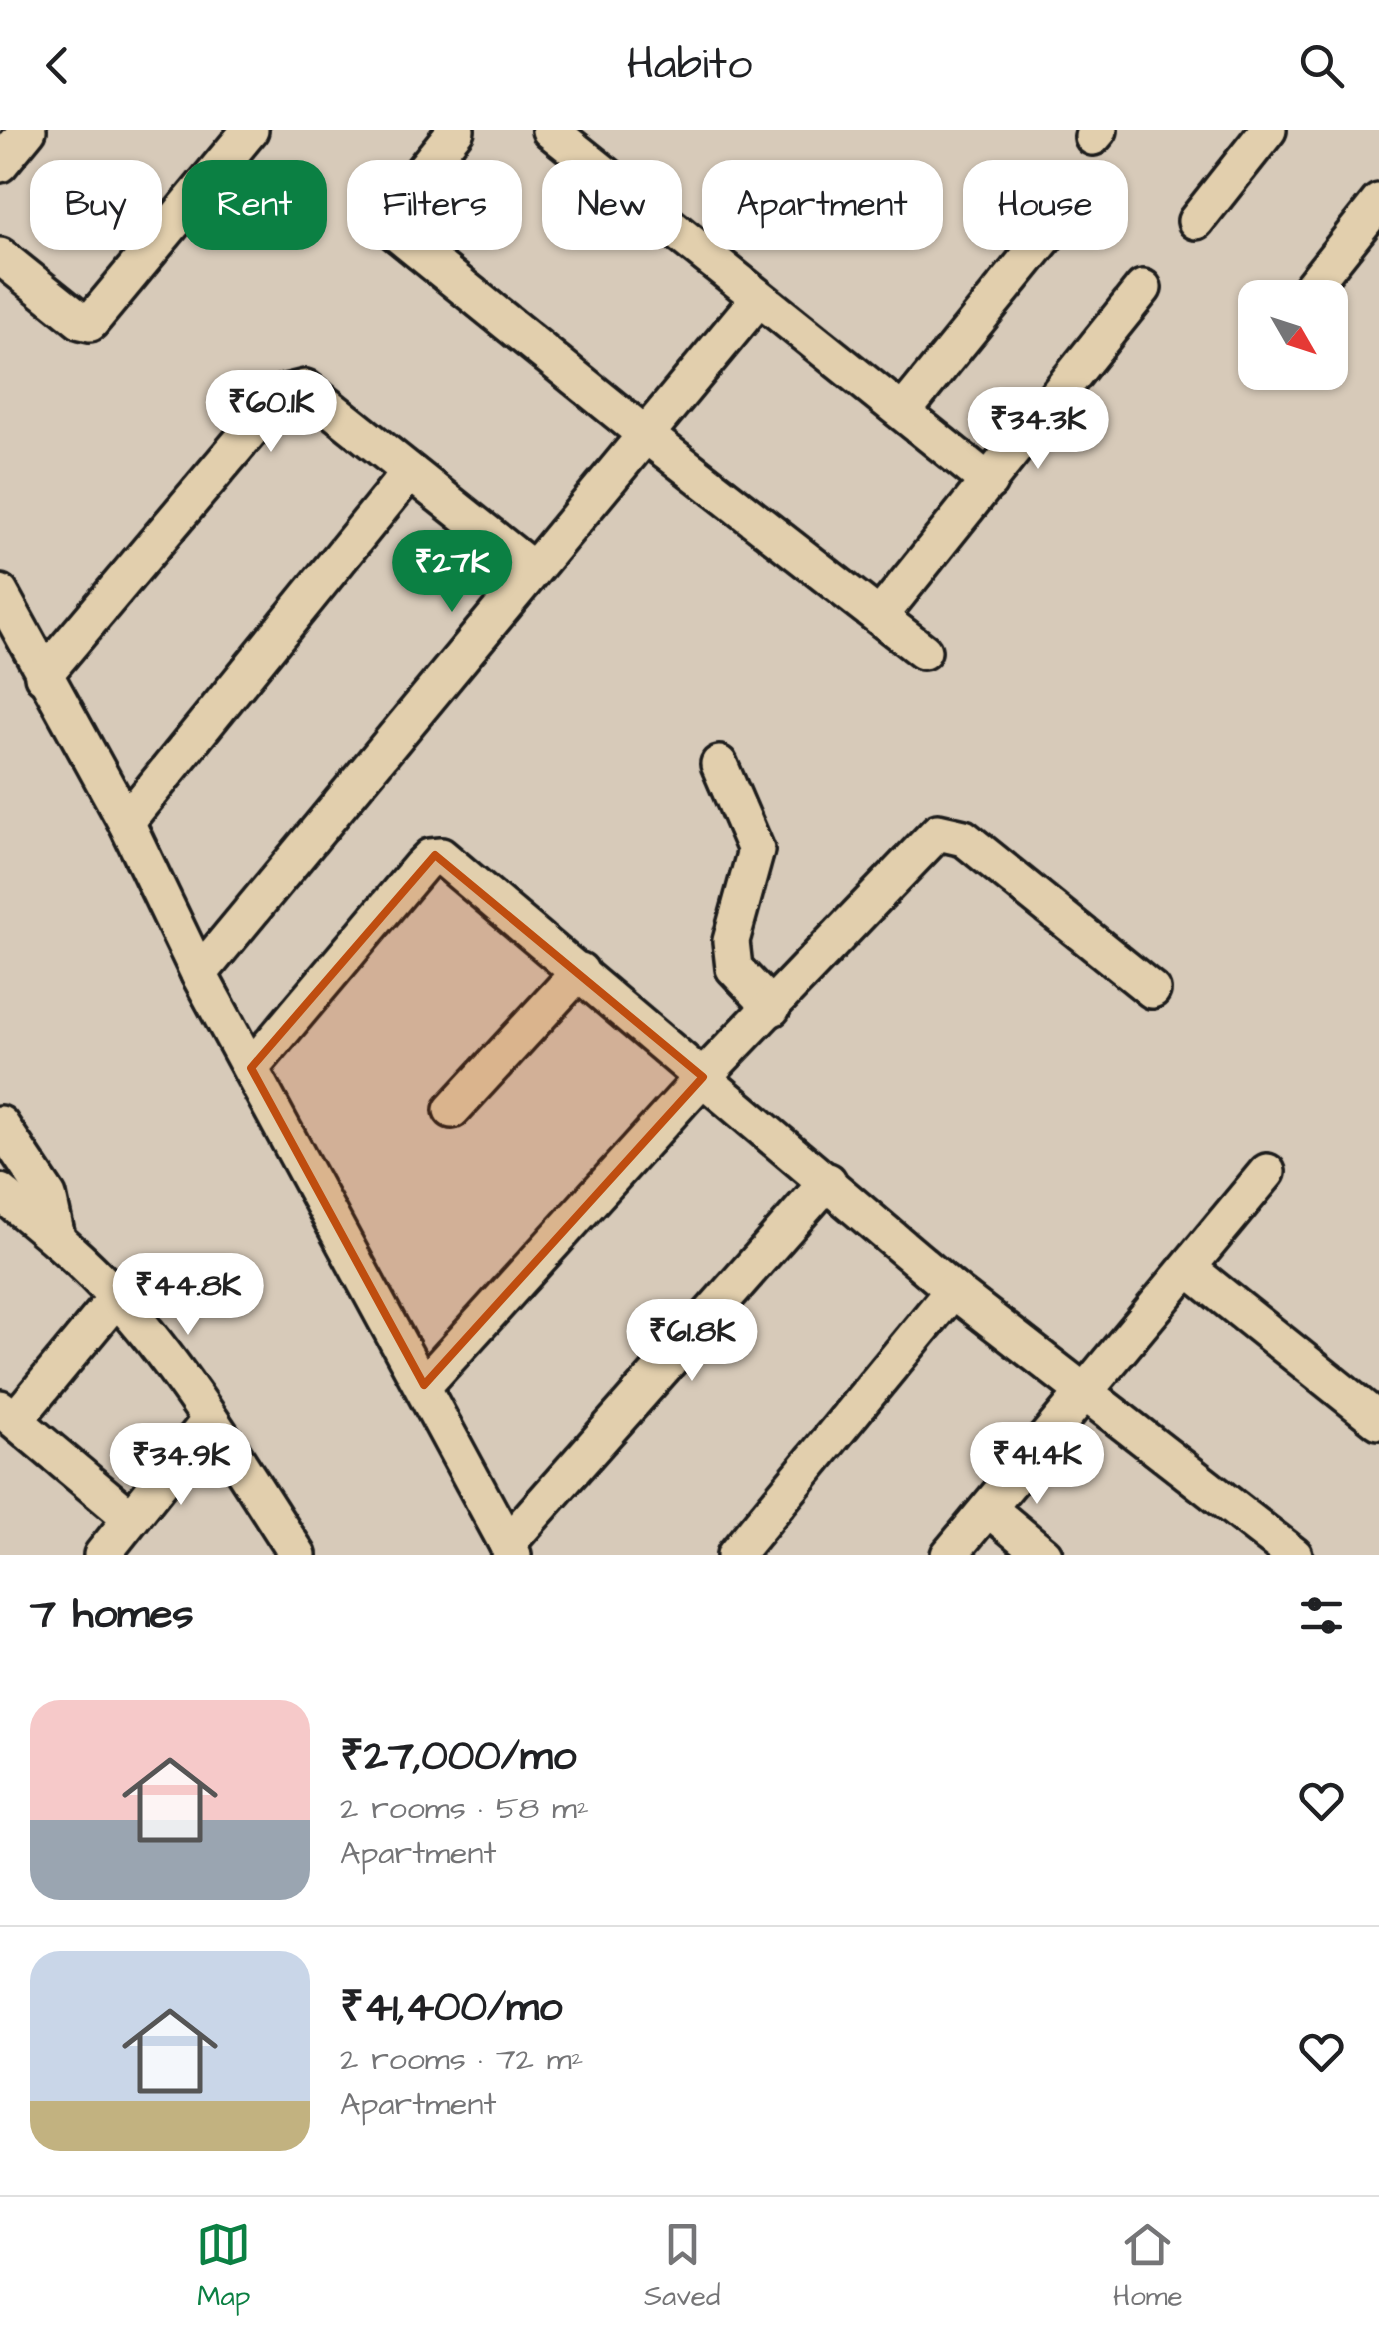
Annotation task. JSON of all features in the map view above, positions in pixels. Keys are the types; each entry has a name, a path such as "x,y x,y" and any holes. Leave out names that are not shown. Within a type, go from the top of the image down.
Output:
{"street":[{"path":"0,256 80,321 90,323 250,130"},
{"path":"456,130 388,214 387,222 647,436 923,651"},
{"path":"550,130 989,482"},
{"path":"1196,220 1268,130"},
{"path":"1317,280 1379,202"},
{"path":"903,412 1034,250"},
{"path":"880,615 1143,288"},
{"path":"199,974 758,298"},
{"path":"43,676 280,394 290,388 304,388 532,569"},
{"path":"126,822 408,474"},
{"path":"0,593 126,822 199,974 510,1549 828,1181"},
{"path":"719,764 756,850 731,941 734,968 772,1008"},
{"path":"424,1385 928,838 945,830 964,838 1152,990"},
{"path":"252,1068 420,866 436,854 580,971 954,1290 1294,1555"},
{"path":"452,1110 580,971"},
{"path":"0,1124 48,1196 56,1238"},
{"path":"950,1555 1268,1172"},
{"path":"0,1192 56,1238 117,1298 210,1420 298,1555"},
{"path":"1189,1269 1379,1421"},
{"path":"734,1555 954,1290"},
{"path":"117,1298 8,1414 131,1518"},
{"path":"102,1555 210,1420"},
{"path":"989,1509 1044,1555"}],"highlighted area":[{"path":"435,855 703,1077 424,1385 251,1068"}]}
